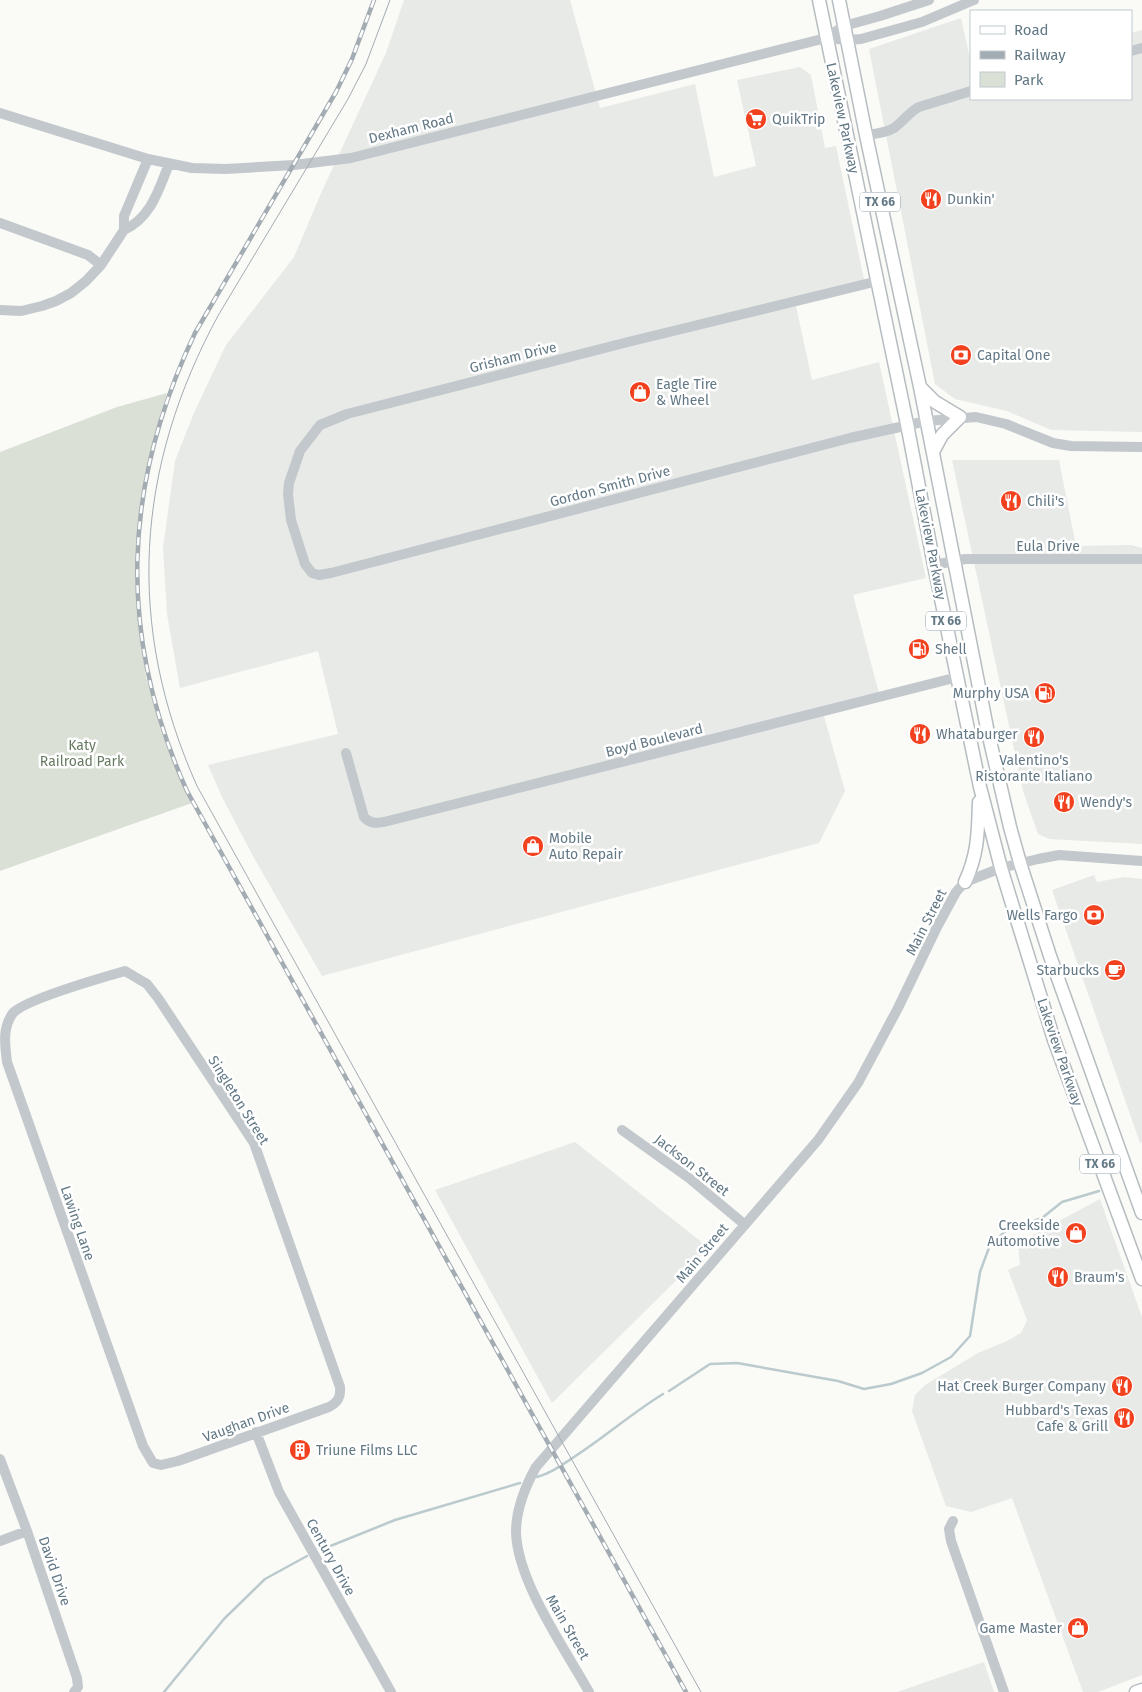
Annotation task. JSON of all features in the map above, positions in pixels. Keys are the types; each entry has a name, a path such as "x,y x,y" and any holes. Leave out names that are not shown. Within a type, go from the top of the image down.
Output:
{"main road":[{"name":"Lakeview Parkway","path":"819,0 980,787 1001,868 1054,1040 1142,1279"},
{"name":"Lakeview Parkway","path":"839,0 927,421 953,561 998,777 1020,863 1050,956 1142,1213"},
{"path":"878,281 896,277"},
{"path":"920,387 935,402 960,417 942,435 933,452"},
{"path":"958,677 975,664"},
{"path":"958,677 978,678"},
{"path":"965,882 977,849 980,787"},
{"path":"1077,1100 1099,1092"},
{"path":"1136,1692 1142,1690"}],"street":[{"name":"Dexham Road","path":"826,38 844,26 929,0"},
{"name":"Dexham Road","path":"0,113 148,159 192,168 226,169 310,164 351,158 826,38 861,39 922,22 974,0"},
{"path":"866,135 893,128 919,107 970,91"},
{"path":"124,230 124,216 148,159"},
{"path":"0,310 29,310 56,301 71,293 86,281 101,264 124,230 142,218 156,198 169,164"},
{"path":"0,223 88,255 101,264"},
{"name":"Grisham Drive","path":"319,575 312,573 304,564 290,520 288,494 292,472 298,456 306,442 320,425 347,414 628,342 878,281"},
{"name":"Gordon Smith Drive","path":"319,575 331,574 907,424 960,417 976,417 1006,424 1053,444 1142,447"},
{"name":"Eula Drive","path":"934,565 965,559 1142,560"},
{"name":"Boyd Boulevard","path":"346,754 361,811 368,822 384,822 958,677"},
{"name":"Main Street","path":"589,1692 536,1598 520,1557 516,1532 521,1498 536,1466 818,1140 858,1083 898,1008 937,927 956,892 965,882 1001,868 1059,856 1142,861"},
{"name":"Singleton Street","path":"29,1002 125,971 147,984 254,1143 340,1387"},
{"name":"Lawing Lane","path":"29,1002 14,1013 4,1032 7,1062 78,1265 149,1459"},
{"name":"Jackson Street","path":"622,1130 689,1178 744,1224"},
{"name":"Vaughan Drive","path":"149,1459 156,1464 166,1464 329,1407 335,1404 339,1398 340,1387"},
{"name":"Century Drive","path":"256,1432 279,1492 390,1692"},
{"name":"David Drive","path":"0,1459 27,1531 77,1678 78,1687 74,1692"},
{"path":"953,1521 949,1529 952,1541 1004,1692"},
{"path":"0,1540 27,1531"}],"shaded area":[{"path":"404,0 570,0 600,108 695,84 714,177 756,166 737,80 800,67 811,75 825,148 836,146 866,289 796,306 812,380 879,362 926,578 853,595 881,701 824,716 845,791 819,843 322,976 254,858 223,799 208,765 338,734 318,651 180,688 167,614 163,548 175,461 193,415 226,345 294,257 322,191 386,53"},
{"path":"961,18 970,58 970,100 1132,100 1132,33 1142,30 1142,432 1051,430 1007,411 955,399 935,384 869,49"},
{"path":"952,460 1059,460 1076,546 1131,545 1142,548 1142,844 1049,839 1038,834 1023,791"},
{"path":"1094,875 1097,882 1124,877 1142,879 1142,1142 1140,1143 1052,890"},
{"path":"575,1142 709,1248 552,1403 435,1190"},
{"path":"1100,1199 1142,1317 1142,1675 1098,1692 1083,1692 1012,1498 971,1512 946,1506 912,1411 915,1395 925,1385 978,1353 1021,1333 1027,1320 1008,1270 1020,1265 1018,1243"},
{"path":"984,1662 994,1692 897,1692"}],"green space":[{"name":"Katy Railroad Park","path":"167,393 145,473 136,554 138,620 146,677 163,737 192,803 0,871 0,452 117,407"}],"waterway":[{"path":"669,1391 710,1364 737,1363 838,1381 864,1389 891,1384 922,1373 951,1357 970,1336 980,1272 990,1245 1007,1230 1042,1218 1062,1202 1099,1191"},
{"path":"537,1477 565,1463 663,1394"},
{"path":"323,1549 395,1520 520,1483"},
{"path":"164,1692 224,1619 265,1579 307,1556"}],"tram line":[{"path":"390,0 366,64 348,99 219,314 191,372 170,430 156,489 150,547 150,607 158,666 174,726 197,786 701,1692"}],"railway":[{"path":"374,0 352,59 336,92 195,333 171,390 153,448 142,504 137,561 140,618 148,675 164,733 187,791 686,1692"}],"place":[{"name":"QuikTrip","path":"756,119"},
{"name":"Dunkin'","path":"931,199"},
{"name":"Capital One","path":"961,355"},
{"name":"Eagle Tire & Wheel","path":"640,392"},
{"name":"Chili's","path":"1011,501"},
{"name":"Shell","path":"919,649"},
{"name":"Murphy USA","path":"1045,693"},
{"name":"Whataburger","path":"920,734"},
{"name":"Valentino's Ristorante Italiano","path":"1034,737"},
{"name":"Wendy's","path":"1064,802"},
{"name":"Mobile Auto Repair","path":"533,846"},
{"name":"Wells Fargo","path":"1094,915"},
{"name":"Starbucks","path":"1115,970"},
{"name":"Creekside Automotive","path":"1076,1233"},
{"name":"Braum's","path":"1058,1277"},
{"name":"Hat Creek Burger Company","path":"1122,1386"},
{"name":"Hubbard's Texas Cafe & Grill","path":"1124,1418"},
{"name":"Triune Films LLC","path":"300,1450"},
{"name":"Game Master","path":"1078,1628"}]}
